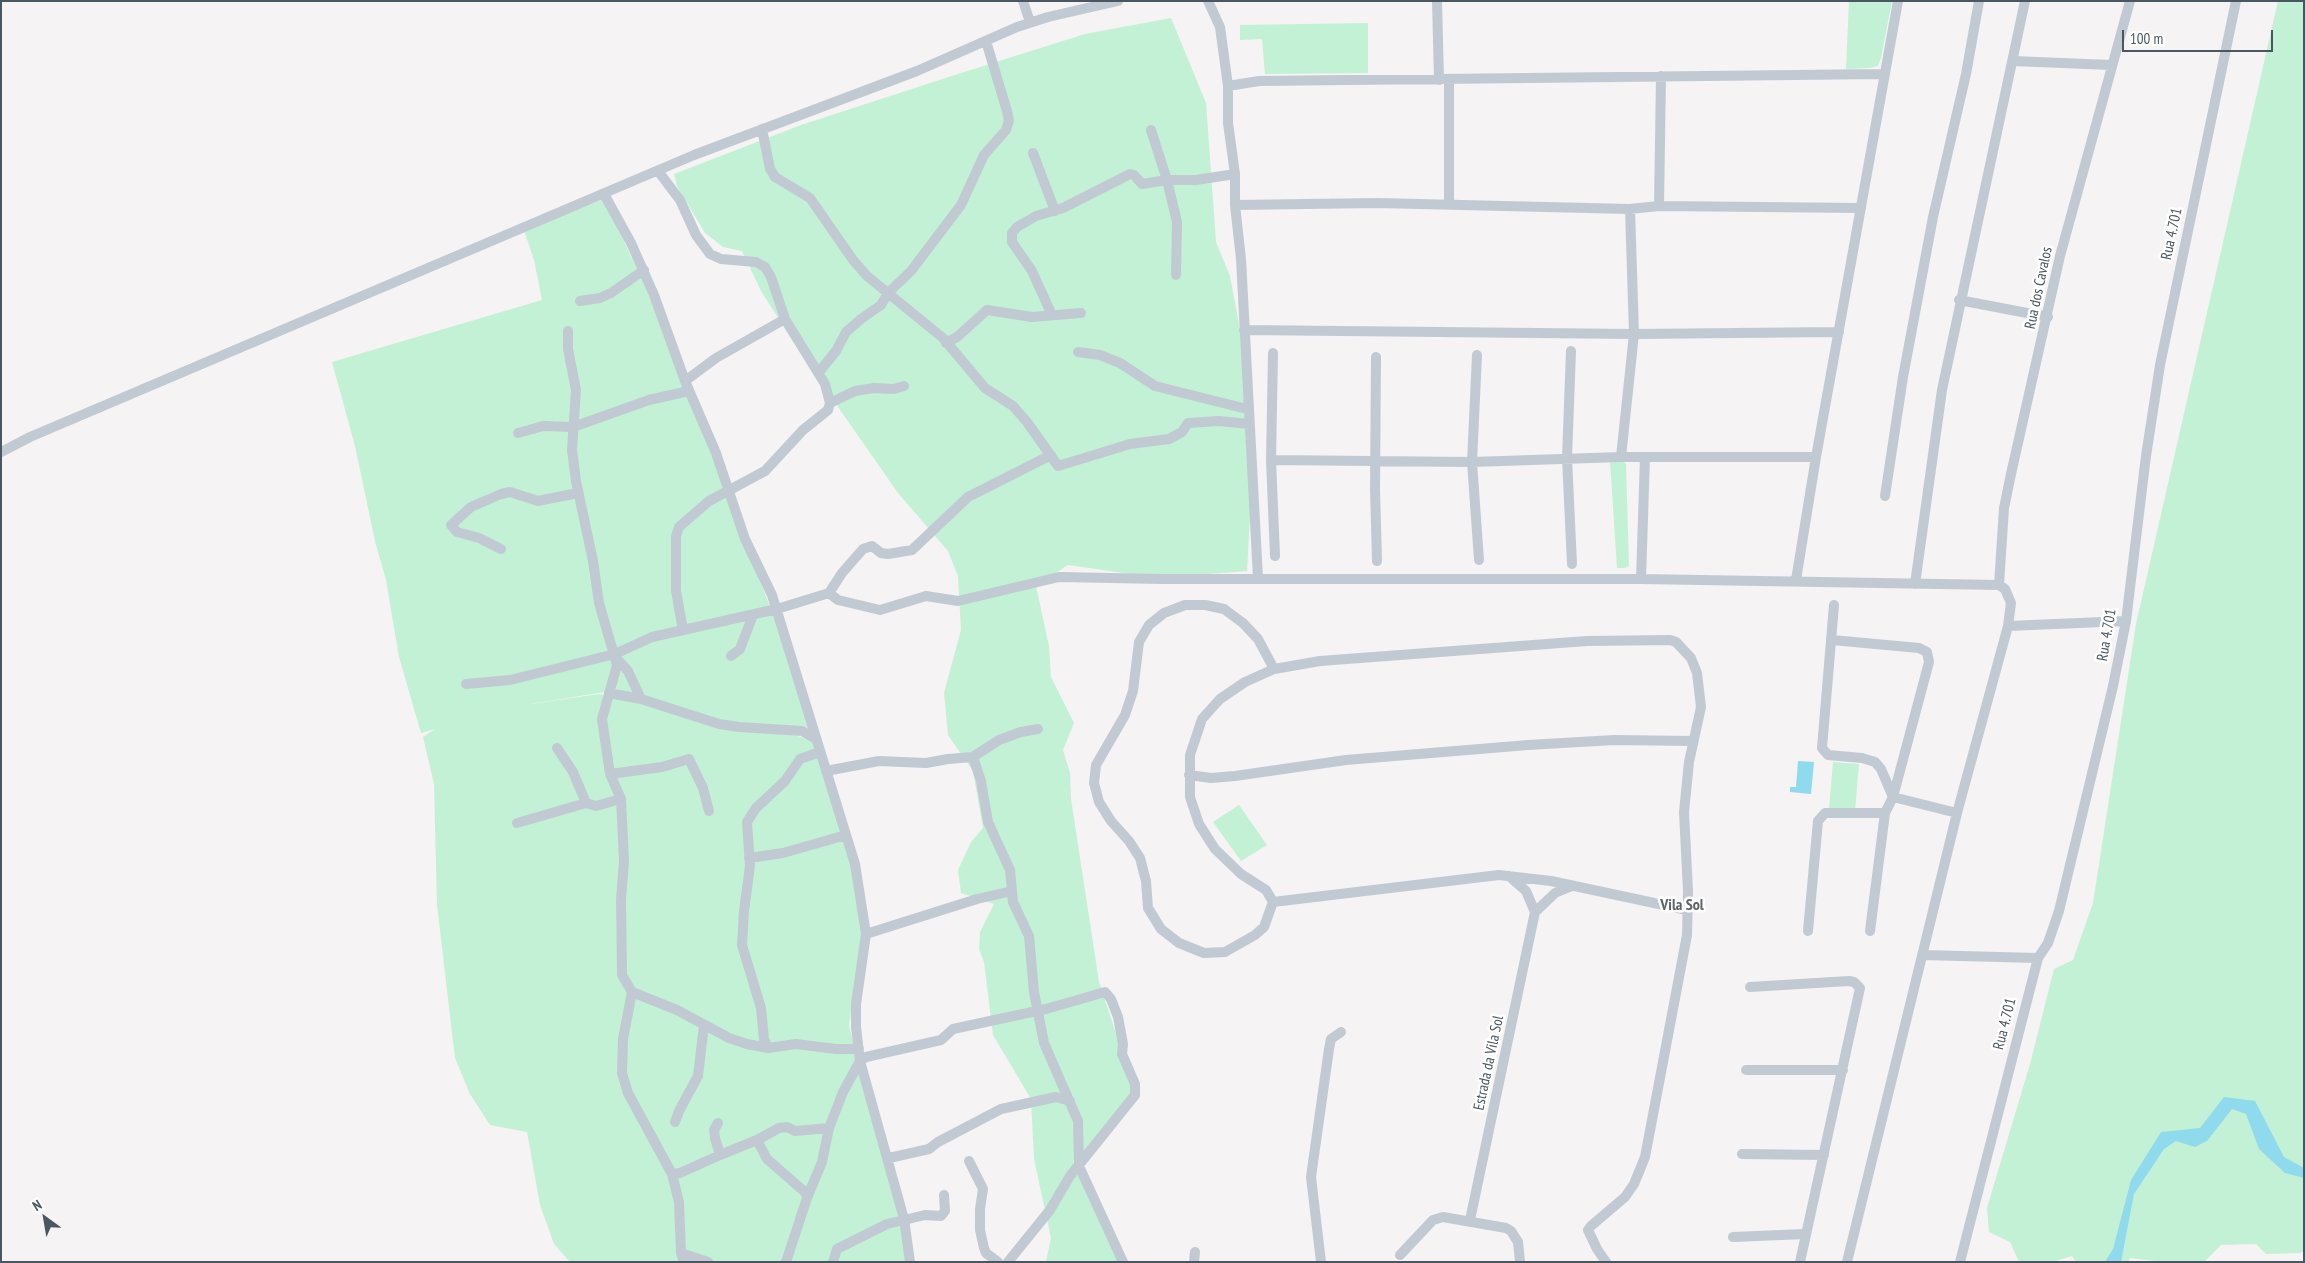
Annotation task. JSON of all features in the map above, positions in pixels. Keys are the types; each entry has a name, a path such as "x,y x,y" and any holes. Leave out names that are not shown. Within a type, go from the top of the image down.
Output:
{"street":[{"path":"1023,1 1030,22"},
{"path":"1,452 30,437 658,171 762,129 917,71 1030,22 1118,1"},
{"path":"1208,1 1220,27 1228,86 1228,122 1235,174 1235,205 1241,259 1247,409 1258,578"},
{"path":"1437,1 1444,80 1449,205"},
{"path":"1796,580 1816,457 1898,1"},
{"path":"1885,496 1933,217 1966,74 1979,1"},
{"path":"1915,584 1942,390 1959,300 1980,219 2025,1"},
{"name":"Rua dos Cavalos","path":"1999,585 2004,508 2060,256 2130,1"},
{"name":"Rua 4.701","path":"1960,1262 2038,958 2054,929 2070,869 2113,686 2126,620 2146,456 2160,365 2236,1"},
{"path":"818,372 836,351 846,332 881,305 888,292 911,271 962,205 970,181 984,155 1006,130 1009,121 1007,111 986,41"},
{"path":"2013,61 2112,65"},
{"path":"1228,86 1259,81 1884,74"},
{"path":"1659,206 1661,76"},
{"path":"762,129 770,168 774,177 810,198 853,260 867,276 946,343 985,388 1018,412 1058,466 1130,444 1168,439 1182,432 1188,423 1219,420 1249,424"},
{"path":"1151,130 1167,180 1177,222 1176,275"},
{"path":"1032,153 1055,211"},
{"path":"658,171 680,200 696,235 710,254 721,259 756,262 765,267 771,276 784,319 818,372 827,389 830,403 828,410 803,430 765,471 727,490 693,512 676,532 676,591 684,630"},
{"path":"1051,314 1032,271 1016,249 1011,237 1012,233 1025,222 1055,211 1130,174 1134,175 1142,184 1167,180 1184,181 1235,174"},
{"path":"604,194 644,270 687,386 716,453 745,539 762,572 777,609 855,864 866,934 856,1004 856,1026 860,1061 889,1158 904,1219 910,1262"},
{"path":"1235,205 1377,203 1630,208 1659,206 1861,208"},
{"path":"1621,457 1634,334 1630,208"},
{"path":"580,301 600,298 644,270"},
{"path":"1959,300 2048,316"},
{"path":"946,343 957,337 988,310 1032,317 1081,313"},
{"path":"518,433 543,426 573,427 687,386 716,358 784,319"},
{"path":"1244,330 1634,334 1839,332"},
{"path":"568,331 568,349 576,390 572,450 578,493 593,561 599,603 616,656 617,665 602,719 610,774 621,799 624,861 621,894 622,976 632,992 677,1010 729,1038 768,1048 796,1044 836,1049 859,1049"},
{"path":"1078,352 1100,355 1120,363 1155,386 1247,409"},
{"path":"1571,352 1567,458 1572,564"},
{"path":"1273,353 1272,460 1275,556"},
{"path":"1477,355 1472,462 1479,560"},
{"path":"1376,357 1375,462 1377,561"},
{"path":"830,403 855,391 874,388 894,389 904,386"},
{"path":"466,684 510,680 616,656 652,638 777,609 829,593 842,572 863,549 872,546 881,553 888,554 912,550 934,531 947,514 968,497 1051,455"},
{"path":"1272,460 1472,462 1621,457 1816,457"},
{"path":"1641,579 1644,457"},
{"path":"501,549 479,538 457,532 452,529 451,525 471,507 501,494 510,492 538,501 578,493"},
{"path":"829,593 838,600 880,610 926,596 958,601 977,598 1059,577 1796,580 1999,585 2005,589 2011,603 2008,626 1957,813 1847,1262"},
{"path":"1274,668 1258,639 1243,623 1224,610 1205,605 1185,605 1164,613 1149,625 1139,642 1133,691 1125,715 1096,765 1094,783 1099,802 1140,858 1146,881 1148,908 1161,929 1179,943 1204,953 1225,952 1242,944 1264,927 1273,902 1266,890 1241,874 1214,849 1199,824 1190,797 1189,775 1194,740 1202,719 1220,699 1245,682 1274,668 1320,661 1587,641 1670,640 1676,642 1685,650 1697,673 1701,708 1693,741 1684,812 1687,935 1645,1156 1634,1184 1625,1197 1591,1226 1589,1235 1606,1262"},
{"path":"1834,605 1822,748 1828,755 1862,758 1875,762 1881,769 1892,797"},
{"path":"731,656 740,649 753,615"},
{"path":"2008,626 2126,620"},
{"path":"1832,640 1919,648 1928,655 1923,688 1892,797 1885,813 1870,931"},
{"path":"616,656 628,671 641,699"},
{"path":"609,693 641,699 719,724 739,728 802,731 816,739"},
{"path":"826,771 879,761 926,763 948,759 973,758 999,740 1021,732 1038,729"},
{"path":"1189,775 1211,778 1235,776 1317,764 1491,747 1614,740 1693,741"},
{"path":"557,748 573,772 586,803"},
{"path":"768,1048 764,1039 761,1008 742,945 744,911 750,879 747,822 751,815 785,782 800,759 820,752"},
{"path":"973,758 981,780 988,822 1010,870 1013,902 1029,936 1037,1010 1044,1043 1078,1121 1079,1166 1123,1262"},
{"path":"610,774 662,767 689,759 703,788 709,811"},
{"path":"1892,797 1957,813"},
{"path":"517,823 586,803 596,806 621,799"},
{"path":"1808,931 1820,818 1825,813 1885,813"},
{"path":"749,858 783,853 846,835"},
{"path":"1273,902 1474,877 1509,876 1573,886 1687,910"},
{"path":"1509,876 1526,891 1535,912 1555,893 1573,886"},
{"path":"866,934 977,899 1012,891"},
{"name":"Estrada da Vila Sol","path":"1470,1220 1535,912"},
{"path":"1922,955 2038,958"},
{"path":"1750,987 1849,981 1858,984 1860,991 1800,1262"},
{"path":"632,992 623,1039 622,1073 628,1092 672,1174 679,1202 683,1257 708,1262"},
{"path":"786,1262 827,1147 829,1128 843,1092 860,1061 866,1057 941,1040 953,1029 1105,992 1111,999 1118,1017 1123,1044 1122,1054 1135,1084 1135,1095 1070,1176 1050,1210 1008,1262"},
{"path":"675,1122 698,1076 704,1025"},
{"path":"1321,1262 1311,1177 1331,1039 1341,1032"},
{"path":"1746,1070 1843,1070"},
{"path":"889,1158 929,1149 950,1135 1001,1109 1056,1097 1070,1101"},
{"path":"718,1123 714,1130 720,1156"},
{"path":"672,1174 680,1173 720,1156 779,1128 787,1127 795,1131 829,1128"},
{"path":"757,1140 767,1159 806,1192 808,1198"},
{"path":"1742,1154 1824,1155"},
{"path":"969,1161 983,1189 980,1230 984,1248 986,1253 998,1262"},
{"path":"833,1262 833,1255 837,1249 887,1224 925,1215 941,1216 945,1210 944,1195"},
{"path":"1400,1255 1409,1244 1438,1218 1470,1220 1506,1228 1518,1242 1520,1262"},
{"path":"1733,1237 1805,1234"},
{"path":"1597,1249 1600,1262"}],"green space":[{"path":"1849,1 1892,1 1878,66 1846,69"},
{"path":"2278,1 2304,1 2304,1251 2300,1253 2266,1254 2256,1244 2221,1245 2204,1262 2163,1262 2130,1258 2128,1262 2076,1262 2072,1256 2052,1262 2019,1262 2010,1242 1989,1232 1987,1208 2030,1064 2054,969 2073,960 2093,903 2136,624"},
{"path":"1171,18 1206,103 1216,242 1230,276 1240,329 1251,499 1247,571 1158,578 1068,565 1036,586 1049,646 1051,677 1074,723 1063,750 1070,773 1071,799 1099,982 1132,1082 1132,1095 1085,1153 1073,1161 1118,1262 1046,1262 1051,1238 1034,1159 1031,1099 993,1035 984,962 979,949 980,932 994,904 961,893 958,870 971,842 983,828 973,771 948,735 944,693 961,630 958,576 948,551 898,493 799,351 761,291 742,251 723,247 705,233 677,186 674,174 801,125 1085,34"},
{"path":"1368,23 1368,73 1265,74 1262,39 1240,40 1240,25"},
{"path":"604,199 648,293 718,469 776,622 811,729 742,726 628,694 605,692 518,706 599,694 637,700 725,728 788,733 814,741 851,861 862,933 849,1026 894,1191 908,1262 570,1262 554,1244 540,1205 527,1132 490,1125 470,1094 455,1058 437,905 434,784 423,737 435,729 421,733 399,657 386,580 375,541 355,446 332,362 542,300 534,260 524,230"},
{"path":"1610,461 1623,461 1626,464 1629,566 1625,568 1617,568"},
{"path":"1833,762 1859,764 1855,811 1829,809"},
{"path":"1239,805 1267,845 1241,861 1213,822"}],"water":[{"path":"1798,761 1814,762 1811,794 1790,792 1790,787 1796,787"},
{"path":"2224,1097 2255,1101 2284,1157 2304,1168 2304,1178 2285,1173 2259,1149 2246,1114 2232,1109 2207,1141 2195,1147 2176,1141 2164,1149 2134,1194 2121,1262 2105,1262 2113,1249 2131,1180 2161,1132 2200,1128"}],"district":[{"name":"Vila Sol","path":"1682,905"}]}
